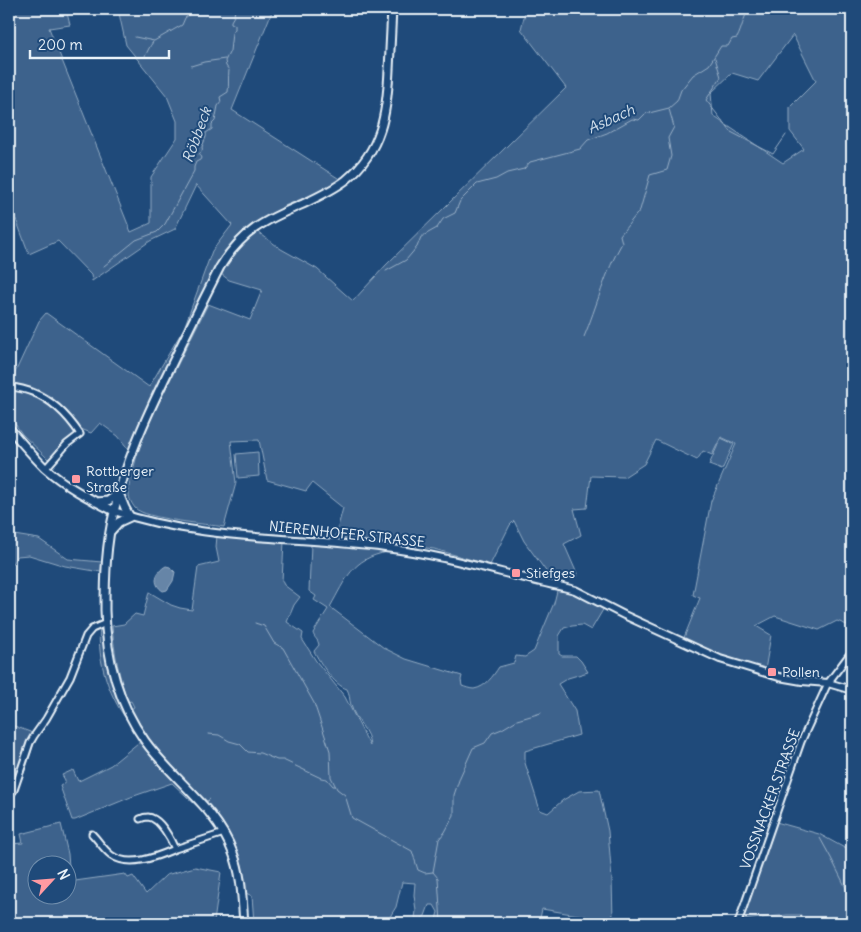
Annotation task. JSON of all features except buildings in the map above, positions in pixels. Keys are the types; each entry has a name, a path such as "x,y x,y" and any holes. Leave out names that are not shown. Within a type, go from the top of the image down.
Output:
{"main road":[{"path":"244,923 238,868 224,833 207,810 157,757 132,721 122,700 112,669 106,623 106,571 110,532 119,493 143,424 225,258 236,244 255,227 280,213 324,194 346,180 363,162 377,141 385,117 387,100 392,9"},
{"path":"9,428 46,468 71,487 114,511"},
{"path":"96,502 108,501 119,493"},
{"path":"110,532 119,522 130,517 119,493"}],"street":[{"path":"9,386 31,392 58,407 80,434 67,444 46,468"},
{"name":"NIERENHOFER STRASSE","path":"114,511 130,517 170,526 223,534 384,548 423,554 576,590 624,615 720,659 779,677 828,683 852,690"},
{"path":"9,796 14,790 34,736 70,677 86,636 92,629 106,623"},
{"path":"828,683 852,651"},
{"name":"VOSSNACKER STRASSE","path":"738,923 801,742 828,683"},
{"path":"140,819 150,817 162,826 175,850"},
{"path":"92,834 112,856 119,859 136,861 224,833"}],"shaded area":[{"path":"9,9 66,9 70,25 49,28 131,232 151,223 151,177 177,138 177,121 167,96 126,45 118,9 273,9 232,110 341,180 312,197 306,197 282,207 252,226 234,243 149,407 129,450 118,436 100,423 91,433 81,429 48,459 22,434 9,415 9,378 13,377 39,321 46,313 149,387 184,328 212,251 232,225 196,185 175,229 150,241 92,281 91,275 58,241 29,254 14,214 9,217"},
{"path":"526,9 852,9 852,627 837,621 819,630 775,616 756,626 771,635 765,670 720,658 683,640 700,598 693,595 711,501 736,444 721,437 712,455 703,451 697,460 656,440 644,464 624,477 591,476 587,508 574,509 581,535 564,544 578,576 548,574 524,541 514,521 510,525 490,565 434,549 335,538 343,508 312,483 306,491 267,480 259,440 231,441 236,483 224,527 151,515 135,508 130,500 130,482 141,443 159,402 208,304 250,320 262,290 229,280 221,274 237,251 258,232 281,249 317,269 353,301 386,265 566,88 521,29","holes":["793,35 816,81 790,107 790,131 804,149 783,163 713,116 711,93 732,73 758,81"]},
{"path":"721,438 734,444 722,470 709,465"},
{"path":"258,452 259,476 238,478 236,454"},
{"path":"14,535 39,539 68,559 102,562 101,572 65,566 29,555 17,556 9,568 9,537"},
{"path":"217,536 284,541 282,581 284,585 300,597 294,605 287,622 303,633 302,639 316,661 345,697 370,746 367,735 350,703 347,689 332,678 314,651 319,645 313,633 328,609 314,600 316,596 309,591 311,544 341,545 388,552 366,559 358,565 346,579 330,607 384,648 406,659 462,676 462,686 471,689 486,684 499,667 514,663 516,656 525,657 534,651 554,603 558,587 604,608 591,630 582,625 572,626 564,628 559,636 559,654 562,656 576,656 588,672 568,678 558,684 575,711 579,735 525,751 525,763 540,810 548,813 563,800 579,791 599,790 608,831 613,920 542,909 539,923 435,923 438,912 434,905 429,905 425,916 421,919 415,918 415,883 402,882 396,907 389,923 254,923 252,896 244,892 237,858 228,834 205,804 210,799 207,801 168,762 149,739 131,709 134,707 131,701 128,702 117,664 112,626 124,624 135,614 143,616 149,592 171,605 192,610 198,567 219,562 216,547"},
{"path":"166,566 175,572 173,581 167,590 163,591 157,585 156,578 159,571"},
{"path":"100,627 103,628 132,726 117,705 106,680 100,653"},
{"path":"9,724 36,736 18,788 9,799"},
{"path":"138,743 143,743 201,808 172,783 72,820 60,786 65,783 62,775 73,770 78,781 81,780 111,765"},
{"path":"776,822 819,834 850,851 852,854 852,923 804,923 801,915 743,920"},
{"path":"61,824 68,854 28,854 28,904 78,904 78,881 125,874 128,878 133,876 146,894 166,875 195,867 221,872 214,922 240,921 240,923 9,923 9,844 23,843 21,834"}],"waterway":[{"path":"135,37 154,41 182,25 185,18 198,9"},
{"name":"Röbbeck","path":"104,266 136,240 157,232 165,224 194,171 196,162 200,160 199,154 202,151 206,133 212,129 212,124 215,121 218,106 221,102 220,97 228,92 229,70 225,61 230,51 232,33 235,29 235,25 231,23 235,9"},
{"path":"652,9 667,11 670,9"},
{"path":"712,9 719,9"},
{"path":"727,9 736,13 745,12"},
{"name":"Asbach","path":"386,271 406,260 417,247 421,237 437,228 443,219 455,213 460,201 477,184 524,169 530,162 580,149 588,140 607,133 632,119 639,120 645,114 669,108 677,101 681,90 693,75 709,65 721,46 728,46 732,39 737,38 749,9"},
{"path":"145,56 153,42"},
{"path":"715,58 721,77 706,100 731,132 773,154 786,135"},
{"path":"191,66 225,59"},
{"path":"584,337 606,277 622,243 620,235 640,210 650,175 667,170 671,156 668,138 674,127 669,109"},
{"path":"846,403 852,366"},
{"path":"255,623 264,626 274,643 283,648 314,703 330,751 331,777 337,789 345,795 352,818 412,851 418,870 425,873 433,872"},
{"path":"441,923 438,878 433,872 439,839 454,815 454,795 473,748 485,743 492,733 517,720 541,713"},
{"path":"208,734 219,735 229,741 240,744 248,752 260,753 277,760 283,760 327,779 335,786"},
{"path":"820,838 846,888 852,914"}],"place":[{"name":"Rottberger Straße","path":"76,479"},
{"name":"Stiefges","path":"516,573"},
{"name":"Pollen","path":"772,672"}]}
